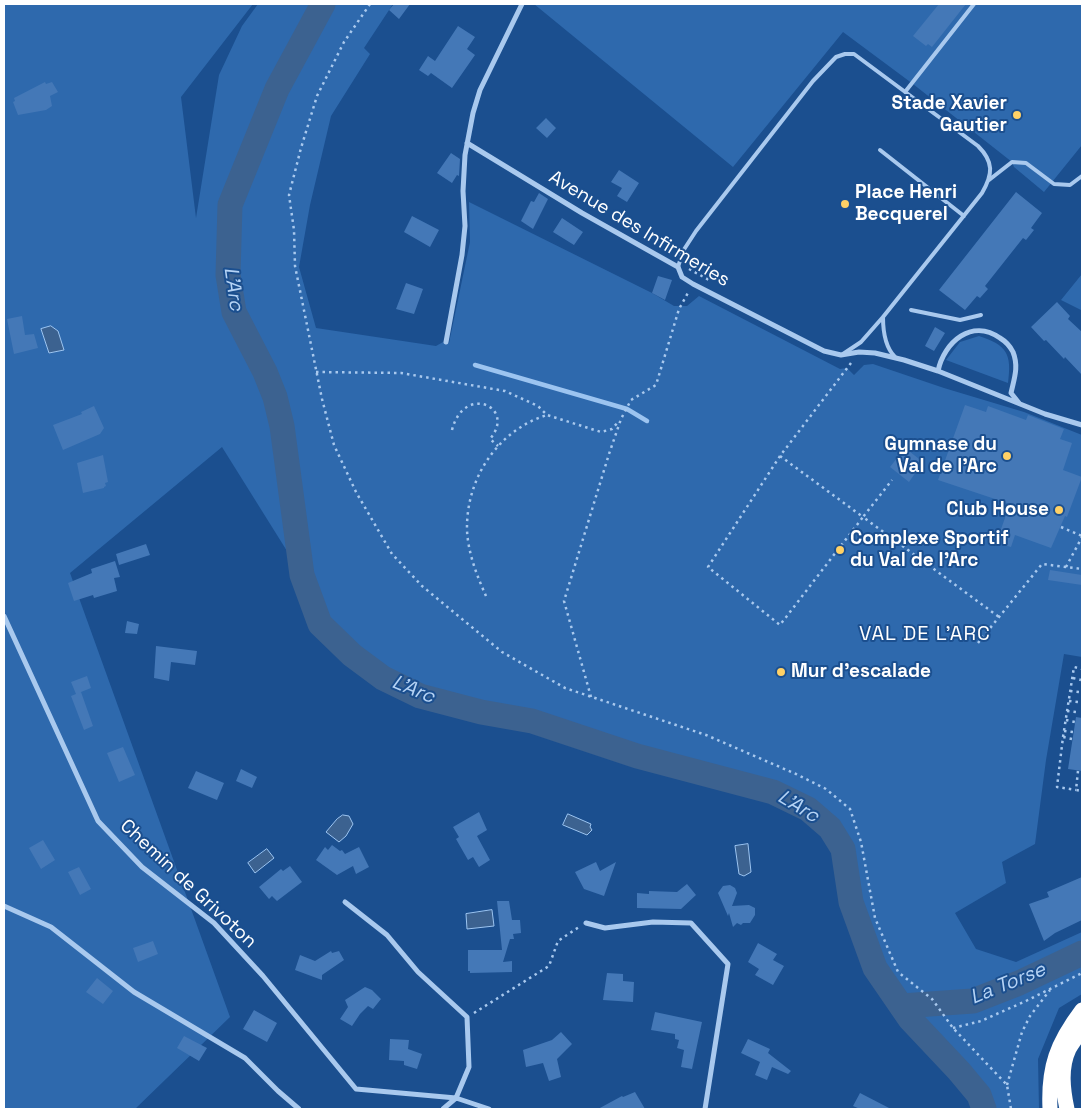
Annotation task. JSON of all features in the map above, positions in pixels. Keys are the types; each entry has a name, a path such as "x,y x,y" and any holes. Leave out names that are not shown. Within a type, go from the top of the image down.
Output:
{"highway":[{"path":"1050,1109 1051,1073 1058,1047 1082,1010"},
{"path":"1067,1109 1063,1077 1068,1050 1082,1029"}],"street":[{"path":"446,342 457,288 464,236 463,191 467,143 480,90 522,4"},
{"name":"Avenue des Infirmeries","path":"467,143 582,213 678,267 682,277 694,284 824,351 841,355 859,352 875,353 897,358 938,371 1045,414 1082,425"},
{"path":"938,371 948,348 962,334 969,330 985,330 996,334 1013,352 1016,381 1012,393 1019,403"},
{"name":"Chemin de Grivoton","path":"4,616 98,821 142,867 214,923 263,976 356,1089 456,1098 489,1109"},
{"path":"345,902 386,935 418,972 466,1017 468,1066 456,1098 443,1109"},
{"path":"4,906 51,927 134,992 245,1058 299,1109"},
{"path":"586,923 604,928 654,922 691,923 728,964 705,1109"}],"lane":[{"path":"905,92 974,4"},
{"path":"678,267 683,251 696,231 813,81 836,57 845,54 854,54 978,146 988,156 990,167 989,180"},
{"path":"880,150 964,216"},
{"path":"841,355 861,342 884,318 982,193 989,180 1012,162 1026,163 1054,184 1070,185 1082,176"},
{"path":"911,310 960,320 982,315"},
{"path":"884,318 885,340 891,353 897,358"}],"path":[{"path":"370,4 344,42 317,96 300,148 290,195 294,230 295,266 322,400 334,445 356,492 392,554 422,586 502,652 565,688 706,735 826,789 850,809 861,842 875,918 898,972 932,998 953,1028 1007,1085"},
{"path":"591,697 564,601 621,419 631,400 656,385 679,309 694,284"},
{"path":"859,352 780,456 708,568 780,625 892,480"},
{"path":"316,372 401,373 505,391 538,406 547,415 601,432 612,429 621,419"},
{"path":"452,430 454,420 459,413 470,404 481,404 496,412 498,418 495,433 490,439 498,446"},
{"path":"486,596 473,562 467,531 474,486 488,457 498,446 524,424 547,415"},
{"path":"780,456 999,617"},
{"path":"1061,527 1082,536 1066,567"},
{"path":"978,643 1042,564 1082,569"},
{"path":"1082,669 1074,667 1057,788 1082,791"},
{"path":"1073,678 1081,680"},
{"path":"1070,691 1079,692"},
{"path":"1069,701 1078,702"},
{"path":"1067,711 1076,712"},
{"path":"1066,720 1075,722"},
{"path":"1064,731 1073,732"},
{"path":"1063,737 1072,738"},
{"path":"1076,790 1078,771"},
{"path":"466,1017 549,966 558,941 586,923"},
{"path":"953,1028 982,1021 1082,973"},
{"path":"1011,1109 1007,1085 1022,1032 1030,1016 1051,989"}],"shaded area":[{"path":"4,4 253,4 181,97 196,218 219,75 242,26 258,4 393,4 364,48 370,54 331,116 310,205 299,267 316,328 436,346 443,342 449,343 470,242 469,202 652,293 674,306 687,306 699,296 840,369 847,368 854,375 864,365 873,364 1024,412 1082,435 1082,657 1064,654 1046,760 1035,844 1002,862 1006,883 955,913 976,949 1016,962 1082,932 1082,994 1059,1008 1038,1059 1039,1109 984,1109 979,1095 910,1019 875,968 851,902 843,849 830,828 808,809 773,792 637,756 532,721 435,701 383,678 352,655 320,624 302,575 222,447 70,573 230,1017 135,1109 4,1109"},
{"name":"Stade Xavier Gautier","path":"534,4 1082,4 1082,145 1044,192 1014,167 1012,162 843,32 733,167"},
{"path":"1082,274 1082,307 1081,310 1061,300"},
{"path":"51,326 58,331 64,350 49,353 41,329"},
{"path":"979,336 996,343 1006,352 1009,365 1008,383 946,360 960,342"},
{"path":"568,814 591,824 592,830 587,835 563,825"},
{"path":"343,815 349,816 353,824 346,836 339,842 326,832"},
{"path":"748,844 751,872 744,876 739,874 735,846"},
{"path":"267,849 274,858 255,873 248,863"},
{"path":"492,910 494,926 467,929 466,914"}],"building":[{"path":"394,4 410,4 399,19 389,10"},
{"path":"939,4 966,4 932,47 928,44 926,46 913,36"},
{"path":"458,26 475,37 467,49 475,55 452,88 431,73 428,76 419,70 428,56 435,61"},
{"path":"45,82 46,84 52,82 58,92 50,96 52,106 46,110 18,115 13,102 15,101 14,98"},
{"path":"546,118 556,128 547,138 536,128"},
{"path":"451,153 460,159 459,176 457,175 452,183 437,173"},
{"path":"619,170 639,183 627,202 617,196 622,188 611,182"},
{"path":"1016,192 1042,213 1031,228 1034,230 1026,240 1023,238 985,286 988,289 980,298 977,296 965,310 939,290"},
{"path":"539,193 548,199 533,229 521,221 531,201 534,202"},
{"path":"412,216 439,230 430,247 404,232"},
{"path":"562,218 583,232 574,245 553,232"},
{"path":"658,276 672,280 665,300 652,293"},
{"path":"406,283 423,289 414,314 396,309"},
{"path":"1057,302 1070,316 1068,319 1082,332 1082,375 1031,327"},
{"path":"22,316 25,335 34,334 38,348 14,354 7,319"},
{"path":"935,327 945,333 934,351 925,346"},
{"name":"Gymnase du Val de l'Arc","path":"965,405 986,412 988,406 1026,420 1028,415 1064,429 1060,439 1072,443 1063,470 1082,477 1067,517 1065,516 1051,548 1015,535 1011,547 996,543 1010,504 938,480"},
{"path":"94,406 104,428 100,434 63,450 53,425 82,414 81,412"},
{"path":"905,448 923,462 909,482 890,467"},
{"path":"103,455 108,482 105,483 106,486 83,493 77,463"},
{"path":"146,544 150,555 119,565 116,554"},
{"path":"115,561 120,577 114,578 117,591 94,598 93,595 74,601 68,583 92,573 91,569"},
{"path":"1050,570 1082,575 1082,585 1048,580"},
{"path":"127,621 139,624 137,634 125,633"},
{"path":"156,646 197,651 195,665 171,662 169,681 154,678"},
{"path":"87,676 91,688 76,694 71,682"},
{"path":"81,692 93,726 84,730 71,696"},
{"path":"1076,717 1082,718 1082,771 1068,769"},
{"path":"123,747 135,775 119,782 107,753"},
{"path":"241,769 257,777 252,788 236,781"},
{"path":"196,771 224,783 217,800 188,788"},
{"path":"479,812 487,830 477,836 490,860 479,867 473,857 468,860 456,839 459,837 453,827"},
{"path":"43,840 55,860 41,869 29,848"},
{"path":"332,845 340,851 342,850 345,854 359,847 369,867 356,874 353,866 337,875 316,860 325,847 328,850"},
{"path":"596,862 600,871 616,862 604,896 584,889 575,872"},
{"path":"290,866 302,882 277,901 272,896 269,899 259,887 281,869 283,871"},
{"path":"79,867 91,889 80,895 68,872"},
{"path":"1082,877 1082,920 1055,933 1044,941 1029,904 1049,897 1047,892"},
{"path":"687,884 696,895 681,909 637,908 637,893 649,894 649,891 677,892"},
{"path":"730,885 735,888 737,893 732,906 749,905 755,908 755,915 750,923 743,923 741,925 737,923 733,927 729,913 728,916 718,893 723,886"},
{"path":"497,901 509,901 512,920 520,920 521,933 513,934 514,939 510,939 503,962 512,961 512,972 470,973 468,971 468,950 502,950"},
{"path":"153,941 158,954 138,962 133,948"},
{"path":"758,943 777,954 773,960 784,966 773,985 755,975 759,969 748,962"},
{"path":"331,951 332,953 339,951 344,960 322,975 322,980 295,970 300,955 315,961"},
{"path":"607,973 623,974 623,981 634,982 633,1002 603,1000"},
{"path":"97,978 113,991 103,1004 86,992"},
{"path":"365,987 372,990 381,999 373,1009 368,1006 352,1026 340,1019 348,1007 345,1000"},
{"path":"254,1010 277,1023 267,1042 243,1029"},
{"path":"655,1012 702,1022 692,1069 681,1067 684,1050 677,1048 679,1040 675,1039 675,1034 651,1030"},
{"path":"561,1032 572,1044 557,1059 561,1077 549,1081 543,1063 526,1067 523,1050 552,1040"},
{"path":"184,1036 207,1048 199,1061 177,1048"},
{"path":"390,1039 409,1040 408,1049 422,1054 417,1069 404,1065 404,1061 389,1060"},
{"path":"748,1039 770,1049 768,1053 791,1071 788,1074 772,1067 767,1080 755,1075 760,1062 741,1053"},
{"path":"635,1092 645,1109 598,1109 622,1096"},
{"path":"860,1093 891,1109 860,1109 853,1106"}],"waterway":[{"name":"L'Arc","path":"323,4 277,89 230,205 228,275 234,312 265,372 275,397 282,426 302,575 320,624 352,655 383,678 420,696 481,712 532,721 637,756 773,792 808,809 830,828 843,849 851,902 875,968 910,1019 979,1095 984,1109"},
{"path":"475,365 627,409 647,421"},
{"name":"La Torse","path":"901,1006 973,1001 1019,983 1082,953"}],"place":[{"name":"Stade Xavier Gautier","path":"1017,115"},
{"name":"Place Henri Becquerel","path":"845,204"},
{"name":"Gymnase du Val de l'Arc","path":"1007,456"},
{"name":"Club House","path":"1059,510"},
{"name":"Complexe Sportif du Val de l'Arc","path":"840,550"},
{"name":"Mur d'escalade","path":"781,672"}],"district":[{"name":"VAL DE L'ARC","path":"925,635"}]}
